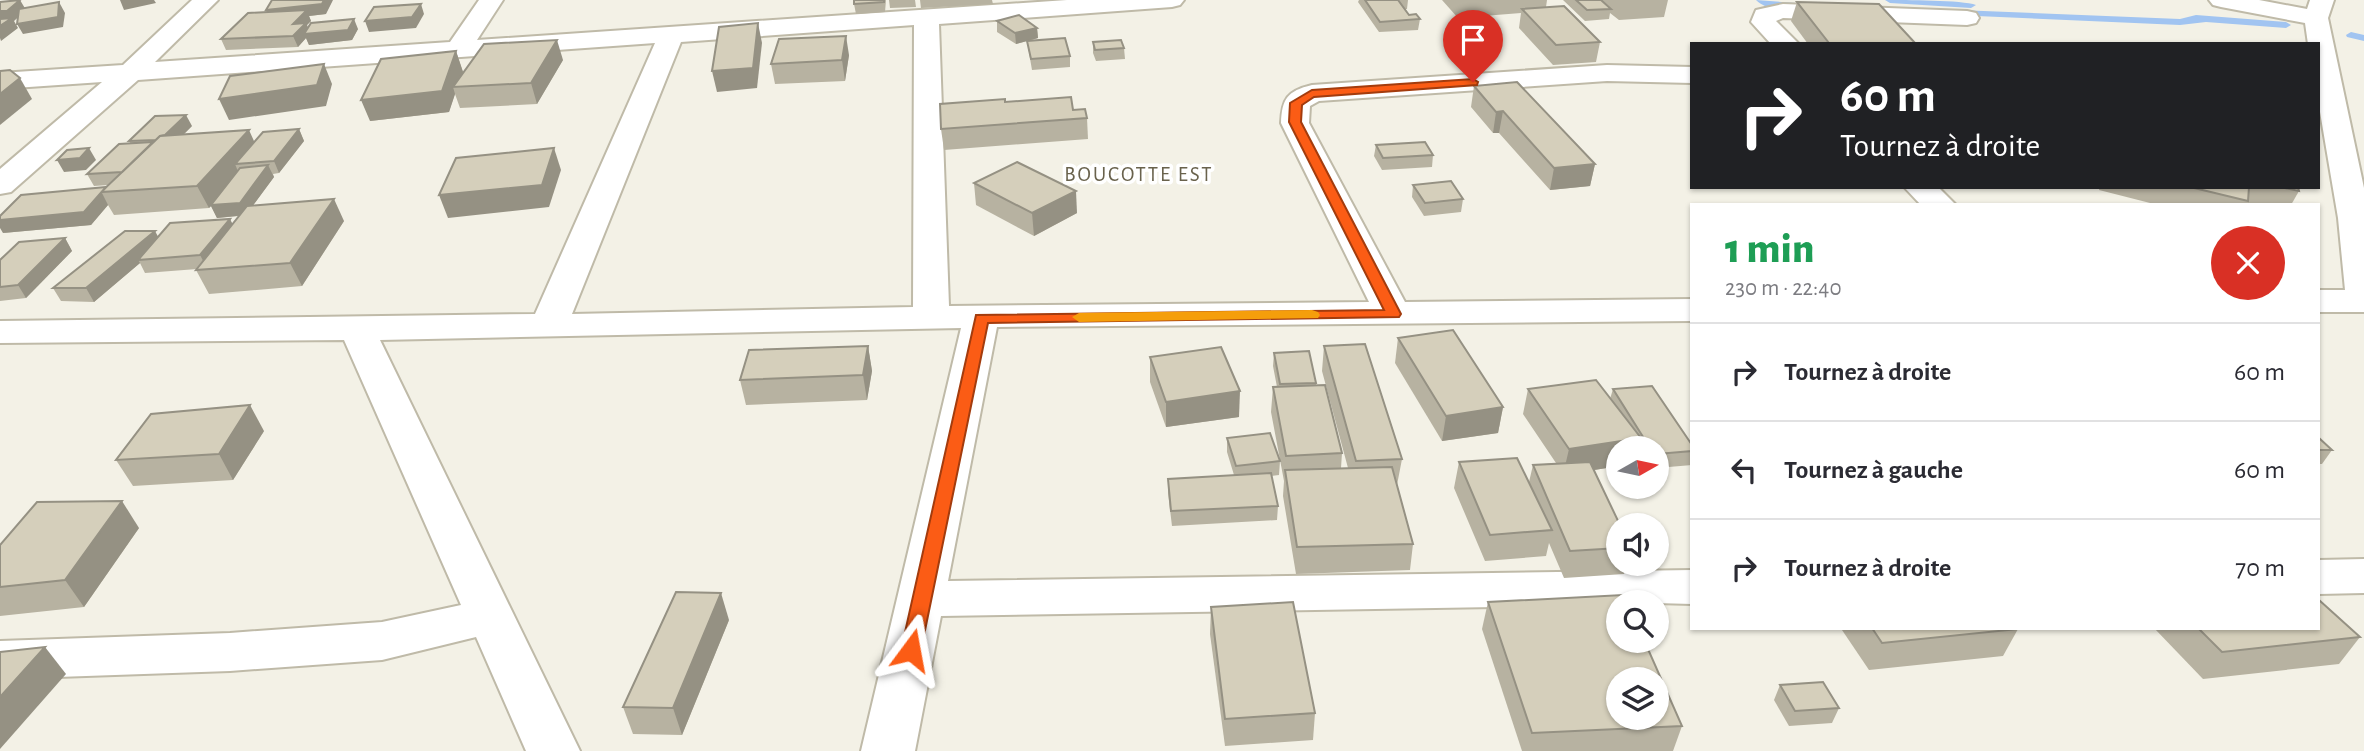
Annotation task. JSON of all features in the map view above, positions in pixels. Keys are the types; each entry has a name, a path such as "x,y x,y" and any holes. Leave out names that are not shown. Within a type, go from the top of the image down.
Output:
{"street":[{"path":"0,185 129,73 206,0"},
{"path":"458,49 491,0"},
{"path":"0,81 671,35 751,20 925,16 1172,0"},
{"path":"2221,0 2319,9 2325,100 2359,220 2364,301 2320,301"},
{"path":"1784,42 1763,22 1765,15 1783,11 1967,18"},
{"path":"925,16 928,35 931,317"},
{"path":"549,325 671,35"},
{"path":"1394,314 1295,122 1296,103 1312,93 1325,92 1607,73 1690,75"},
{"path":"1921,189 1938,203"},
{"path":"0,332 357,329 931,317 1690,310"},
{"path":"888,751 981,318"},
{"path":"357,329 553,751"},
{"path":"2320,577 2364,576"},
{"path":"922,599 1690,587"},
{"path":"0,660 230,652 382,641 491,616"}],"building":[{"path":"20,0 7,11 0,11 0,2"},
{"path":"272,0 324,0 322,4 266,10"},
{"path":"854,0 884,0 884,2 854,4"},
{"path":"1365,0 1398,0 1409,15 1416,14 1420,19 1380,22"},
{"path":"1576,0 1601,0 1611,9 1587,10"},
{"path":"59,2 58,17 17,24 19,9"},
{"path":"1797,2 1879,4 1914,42 1828,42"},
{"path":"421,4 412,17 365,21 374,7"},
{"path":"1564,6 1600,42 1556,45 1522,9"},
{"path":"307,10 293,24 306,23 293,36 221,39 248,13"},
{"path":"1019,15 1037,28 1015,33 997,21"},
{"path":"12,18 0,26 0,19"},
{"path":"354,19 348,30 304,34 311,23"},
{"path":"758,23 753,68 712,71 719,27"},
{"path":"846,36 842,60 771,64 779,39"},
{"path":"1065,38 1070,56 1031,59 1027,41"},
{"path":"557,40 531,83 453,87 484,44"},
{"path":"1121,40 1124,48 1095,50 1093,42"},
{"path":"456,51 442,91 361,100 381,59"},
{"path":"324,64 317,85 219,99 230,76"},
{"path":"10,70 20,78 0,94 0,71"},
{"path":"1517,82 1595,164 1554,168 1503,111 1496,112 1474,86"},
{"path":"1071,97 1073,110 1085,109 1087,118 941,129 940,104"},
{"path":"186,115 156,140 129,141 155,116"},
{"path":"299,129 274,161 235,164 263,132"},
{"path":"249,130 197,186 101,192 160,136"},
{"path":"153,142 122,172 87,174 119,144"},
{"path":"1425,142 1433,155 1383,158 1376,145"},
{"path":"89,148 80,158 57,160 67,150"},
{"path":"554,148 542,185 439,195 456,158"},
{"path":"1017,162 1076,191 1032,213 974,183"},
{"path":"268,165 240,203 211,205 240,168"},
{"path":"1451,181 1463,199 1425,203 1413,185"},
{"path":"106,187 84,212 0,220 0,216 21,195"},
{"path":"2198,189 2249,189 2248,201"},
{"path":"334,199 290,263 196,270 247,206"},
{"path":"230,219 200,255 138,260 170,223"},
{"path":"125,231 155,231 86,288 53,288"},
{"path":"65,238 18,285 0,287 0,260 19,242"},
{"path":"1453,330 1503,407 1446,416 1398,338"},
{"path":"1365,344 1402,459 1356,461 1324,346"},
{"path":"868,346 863,375 740,380 749,350"},
{"path":"1221,347 1240,391 1166,402 1150,357"},
{"path":"1309,351 1316,383 1280,384 1274,353"},
{"path":"1596,380 1639,436 1606,436 1606,443 1569,449 1528,389"},
{"path":"1325,385 1342,453 1286,456 1273,387"},
{"path":"1652,386 1690,442 1690,451 1670,453 1670,436 1642,436 1613,389"},
{"path":"250,405 219,454 116,460 151,414"},
{"path":"1270,433 1280,461 1236,466 1227,438"},
{"path":"2320,439 2332,450 2320,450"},
{"path":"1517,458 1552,530 1490,535 1459,462"},
{"path":"1590,462 1614,513 1606,513 1606,549 1570,551 1533,465"},
{"path":"1392,467 1413,544 1297,547 1285,470"},
{"path":"1271,473 1278,506 1171,511 1168,479"},
{"path":"122,501 65,580 0,587 0,545 37,502"},
{"path":"676,592 721,593 673,708 623,707"},
{"path":"1606,596 1606,653 1650,653 1656,667 1606,667 1606,730 1532,733 1488,602"},
{"path":"2320,601 2360,637 2222,652 2200,630 2320,630"},
{"path":"1293,602 1315,713 1225,719 1211,607"},
{"path":"1873,630 2008,630 1882,643"},
{"path":"45,647 0,697 0,652"},
{"path":"1823,682 1839,708 1795,711 1780,685"},
{"path":"1669,697 1682,726 1669,727"}],"waterway":[{"path":"1761,0 1768,5 1796,6"},
{"path":"1890,0 1971,5"},
{"path":"1958,13 2180,22 2205,19"},
{"path":"2196,18 2286,25"},
{"path":"2351,35 2364,38"}],"slow traffic":[{"path":"1079,317 1312,315"}],"district":[{"name":"BOUCOTTE EST","path":"1139,174"}],"route":[{"path":"911,650 981,318 1394,314 1295,122 1296,103 1312,93 1473,82"}]}
